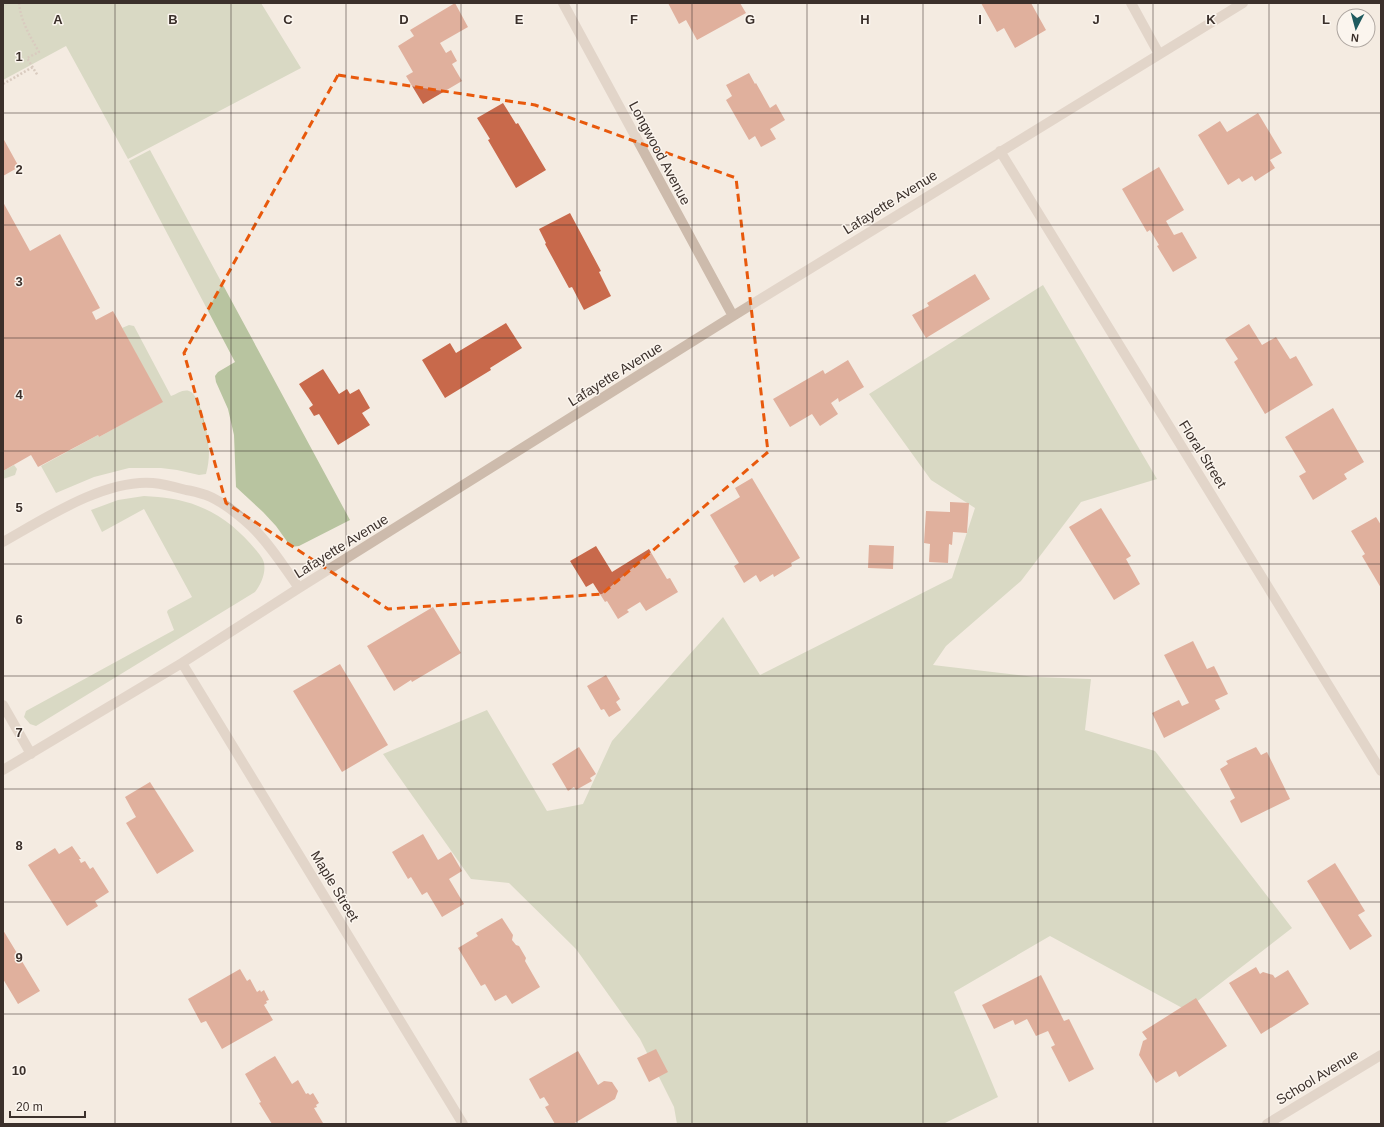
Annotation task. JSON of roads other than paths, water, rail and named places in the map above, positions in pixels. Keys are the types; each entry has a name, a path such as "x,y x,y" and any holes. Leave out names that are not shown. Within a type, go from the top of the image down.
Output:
{"street":[{"name":"Longwood Avenue","path":"563,3 733,316"},
{"path":"1131,3 1159,54"},
{"name":"Lafayette Avenue","path":"3,770 182,663 733,316 1000,151 1244,3"},
{"name":"Floral Street","path":"1000,151 1381,771"},
{"path":"3,542 84,498 102,491 128,485 152,483 176,487 207,495 236,514 252,527 267,544 299,588"},
{"name":"Maple Street","path":"182,663 463,1124"},
{"path":"3,704 31,754"},
{"name":"School Avenue","path":"1267,1124 1381,1055"}]}
